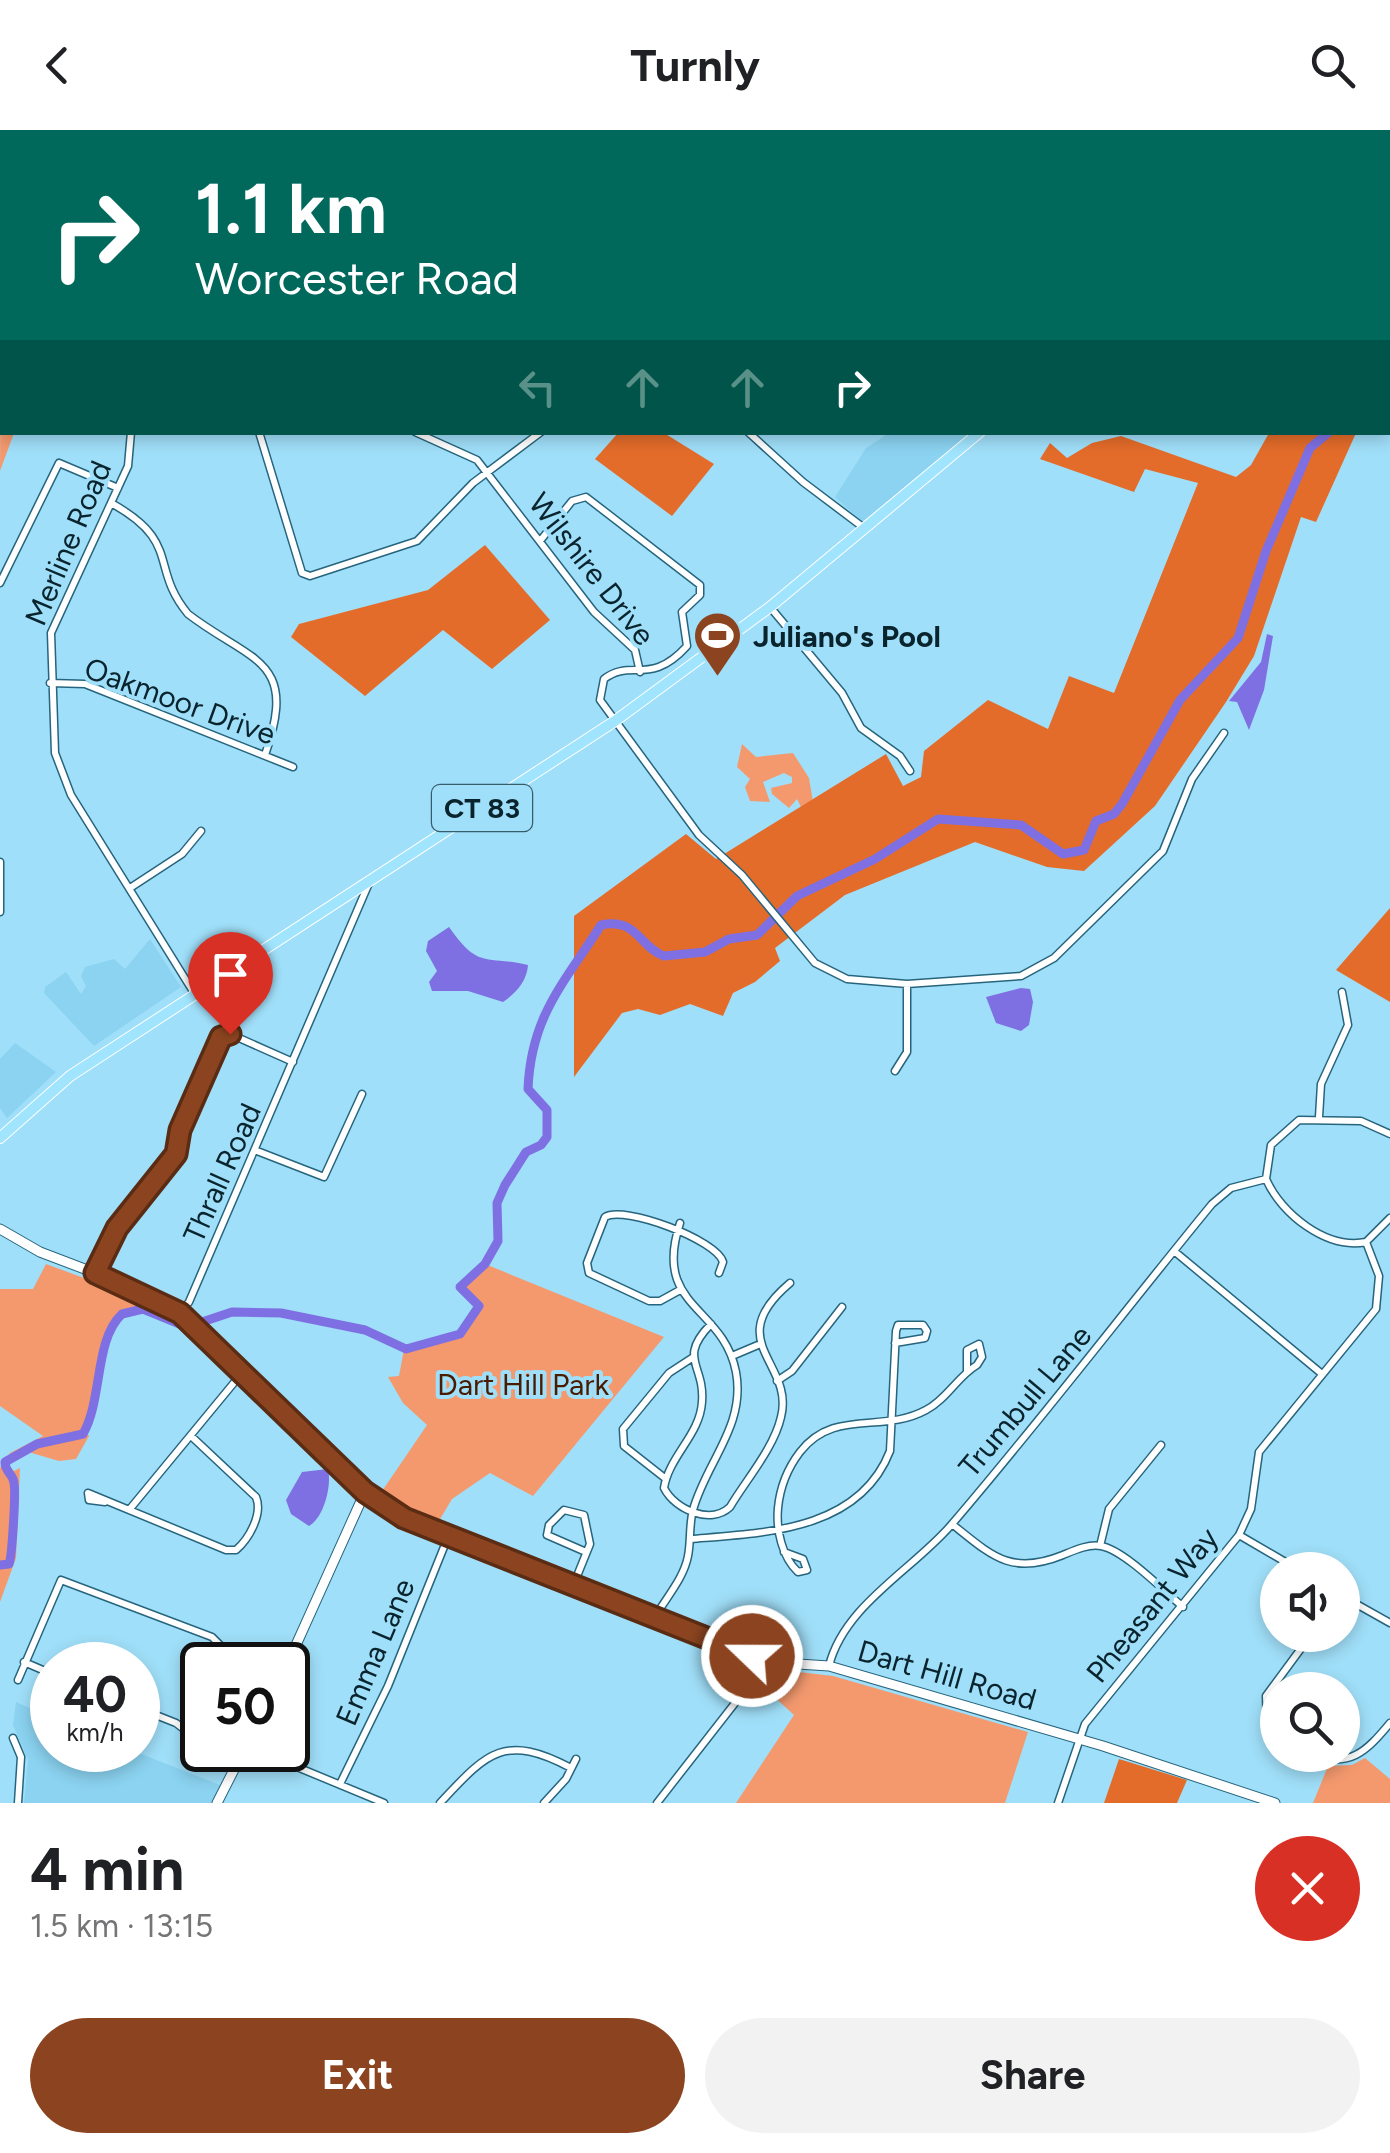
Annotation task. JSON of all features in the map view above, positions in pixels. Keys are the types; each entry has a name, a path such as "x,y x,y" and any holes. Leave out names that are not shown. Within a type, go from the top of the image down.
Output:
{"main road":[{"name":"CT 83","path":"0,1138 70,1076 615,721 770,608 976,435"},
{"name":"Dart Hill Road","path":"0,1229 40,1252 95,1273 184,1316 365,1492 404,1518 767,1662 830,1666 1276,1803"},
{"path":"297,1642 365,1492"},
{"path":"217,1803 233,1772"}],"street":[{"name":"Merline Road","path":"131,435 128,466 54,621 50,683 60,775 194,993"},
{"path":"261,435 306,576 418,542 488,473 537,435"},
{"name":"Wilshire Drive","path":"422,435 465,452 488,473 594,612 634,650 640,672 624,670 604,679 600,700 615,721"},
{"path":"751,435 803,482 865,529"},
{"path":"0,582 59,463 118,488"},
{"path":"540,540 572,501 586,498 700,584 700,596 682,612 687,646 668,663 640,672"},
{"path":"112,503 153,533 178,603 188,614 268,670 278,698 265,755"},
{"path":"770,608 842,693 861,728 898,754 910,771"},
{"name":"Oakmoor Drive","path":"50,683 85,684 293,767"},
{"path":"615,721 698,836 742,875 801,950 828,971 847,978 907,984 1021,976 1054,958 1163,851 1192,779 1224,733"},
{"path":"130,888 182,854 201,831"},
{"path":"0,862 0,912"},
{"name":"Thrall Road","path":"184,1316 369,882"},
{"path":"895,1070 907,1052 907,984"},
{"path":"1320,1117 1325,1071 1348,1024 1342,992"},
{"path":"95,1273 117,1228 176,1154 180,1130 221,1037 230,1034 293,1062"},
{"path":"257,1152 324,1177 362,1094"},
{"path":"1390,1134 1361,1121 1320,1117 1284,1129 1271,1145 1266,1179 1284,1207 1326,1238 1350,1245 1366,1242 1390,1218"},
{"name":"Trumbull Lane","path":"830,1666 840,1639 898,1572 952,1524 1104,1342 1128,1304 1222,1194 1266,1179"},
{"path":"680,1290 660,1302 589,1274 587,1264 605,1217 612,1212 679,1227 720,1252 719,1273"},
{"path":"655,1617 683,1570 691,1539 692,1510 736,1412 738,1384 732,1356 711,1324 680,1290 674,1264 679,1227"},
{"name":"Pheasant Way","path":"1058,1803 1095,1710 1239,1535 1250,1508 1258,1452 1376,1308 1378,1276 1366,1242"},
{"path":"1174,1251 1322,1374"},
{"path":"711,1324 694,1344 692,1358 702,1402 692,1432 666,1479 670,1500 692,1510 722,1515 781,1418 777,1380 758,1345 764,1317 790,1282"},
{"path":"777,1380 792,1371 842,1307"},
{"path":"691,1539 812,1522 863,1494 882,1470 892,1422 896,1343 898,1325 923,1325 927,1331 925,1338 896,1343"},
{"path":"732,1356 758,1345"},
{"path":"666,1479 624,1446 623,1429 668,1373 692,1358"},
{"path":"784,1552 779,1496 786,1473 806,1444 833,1425 892,1422 938,1402 967,1371"},
{"path":"128,1511 242,1372"},
{"path":"105,1502 226,1550 244,1544 260,1506 191,1436"},
{"path":"1100,1546 1109,1509 1161,1445"},
{"path":"573,1586 592,1537 581,1512 564,1510 549,1525 546,1535 586,1552"},
{"path":"952,1524 990,1554 1015,1564 1038,1564 1100,1546 1120,1555 1182,1607"},
{"path":"1239,1535 1268,1552"},
{"name":"Emma Lane","path":"340,1784 388,1686 448,1537"},
{"path":"18,1680 61,1580 216,1642"},
{"path":"1360,1606 1390,1623"},
{"path":"24,1662 30,1665"},
{"path":"657,1803 767,1662"},
{"path":"1360,1753 1390,1723"},
{"path":"14,1738 22,1756 18,1803"},
{"path":"440,1803 476,1763 499,1750 529,1751 571,1768"},
{"path":"544,1803 576,1759"},
{"path":"302,1772 384,1803"}],"shaded area":[{"path":"616,435 667,435 714,464 672,516 595,459"},
{"path":"886,435 969,435 862,522 835,497 866,448"},
{"path":"1268,435 1355,435 1316,522 1301,517 1254,656 1226,702 1155,806 1084,871 1047,867 975,842 845,895 775,948 780,961 755,982 733,993 723,1016 690,1004 660,1015 638,1009 622,1013 574,1077 574,916 686,834 716,859 886,754 903,786 921,777 924,751 988,700 1048,729 1069,676 1114,693 1198,483 1145,469 1134,492 1040,459 1050,443 1067,458 1092,443 1121,436 1236,477 1251,465"},
{"path":"485,545 550,620 492,669 443,630 365,696 291,637 299,624 428,590"},
{"path":"1267,634 1273,636 1264,690 1249,730 1237,702 1229,701 1261,662"},
{"path":"1390,908 1390,1002 1336,970"},
{"path":"449,927 476,955 528,965 523,981 512,995 503,1002 468,991 432,991 429,982 437,971 426,951 428,941"},
{"path":"150,939 181,987 94,1046 44,993 45,987 66,972 81,994 86,986 81,976 85,967 114,959 125,969"},
{"path":"1030,989 1033,1002 1029,1025 1021,1031 996,1023 986,997"},
{"path":"15,1043 56,1072 7,1118 0,1108 0,1059"},
{"path":"328,1469 326,1500 309,1526 291,1514 286,1500 302,1472"},
{"path":"16,1702 30,1708 30,1772 160,1772 160,1761 220,1785 211,1803 24,1803 28,1760 13,1725"},
{"path":"1119,1759 1187,1780 1177,1803 1104,1803"}],"green space":[{"path":"0,435 13,435 0,471"},
{"path":"742,744 756,757 793,753 809,778 813,802 801,807 797,799 789,808 772,794 771,788 792,783 792,777 784,773 763,782 770,802 750,801 745,787 750,779 737,767"},
{"path":"46,1264 103,1285 170,1320 140,1309 117,1319 85,1430 89,1436 76,1459 59,1461 25,1451 8,1466 14,1471 20,1468 16,1558 0,1602 0,1468 10,1453 43,1436 0,1406 0,1289 33,1289"},
{"name":"Dart Hill Park","path":"485,1264 664,1337 533,1496 490,1473 452,1499 436,1526 378,1497 427,1425 403,1403 388,1377 399,1376 404,1349 460,1334 479,1306 460,1287"},
{"path":"773,1669 833,1676 1028,1732 1005,1803 736,1803 794,1715 760,1684"},
{"path":"1365,1758 1390,1779 1390,1803 1313,1803 1326,1772 1360,1772 1360,1761"}],"waterway":[{"path":"0,1565 9,1564 14,1511 14,1483 5,1462 37,1444 83,1434 94,1404 107,1339 122,1314 143,1309 187,1327 232,1312 281,1313 365,1330 406,1349 460,1334 479,1306 460,1287 485,1264 498,1241 497,1203 526,1152 541,1145 547,1137 547,1110 528,1089 536,1040 552,1001 601,925 623,925 664,956 705,952 729,939 757,935 797,896 875,859 938,819 1021,825 1063,854 1084,850 1096,821 1114,814 1122,804 1180,700 1238,638 1266,551 1310,448 1325,435"}],"place":[{"name":"Juliano's Pool","path":"718,678"}],"route":[{"path":"230,1034 226,1032 221,1037 180,1130 176,1154 117,1228 95,1273 132,1287 180,1313 365,1492 404,1518 752,1656"}]}
